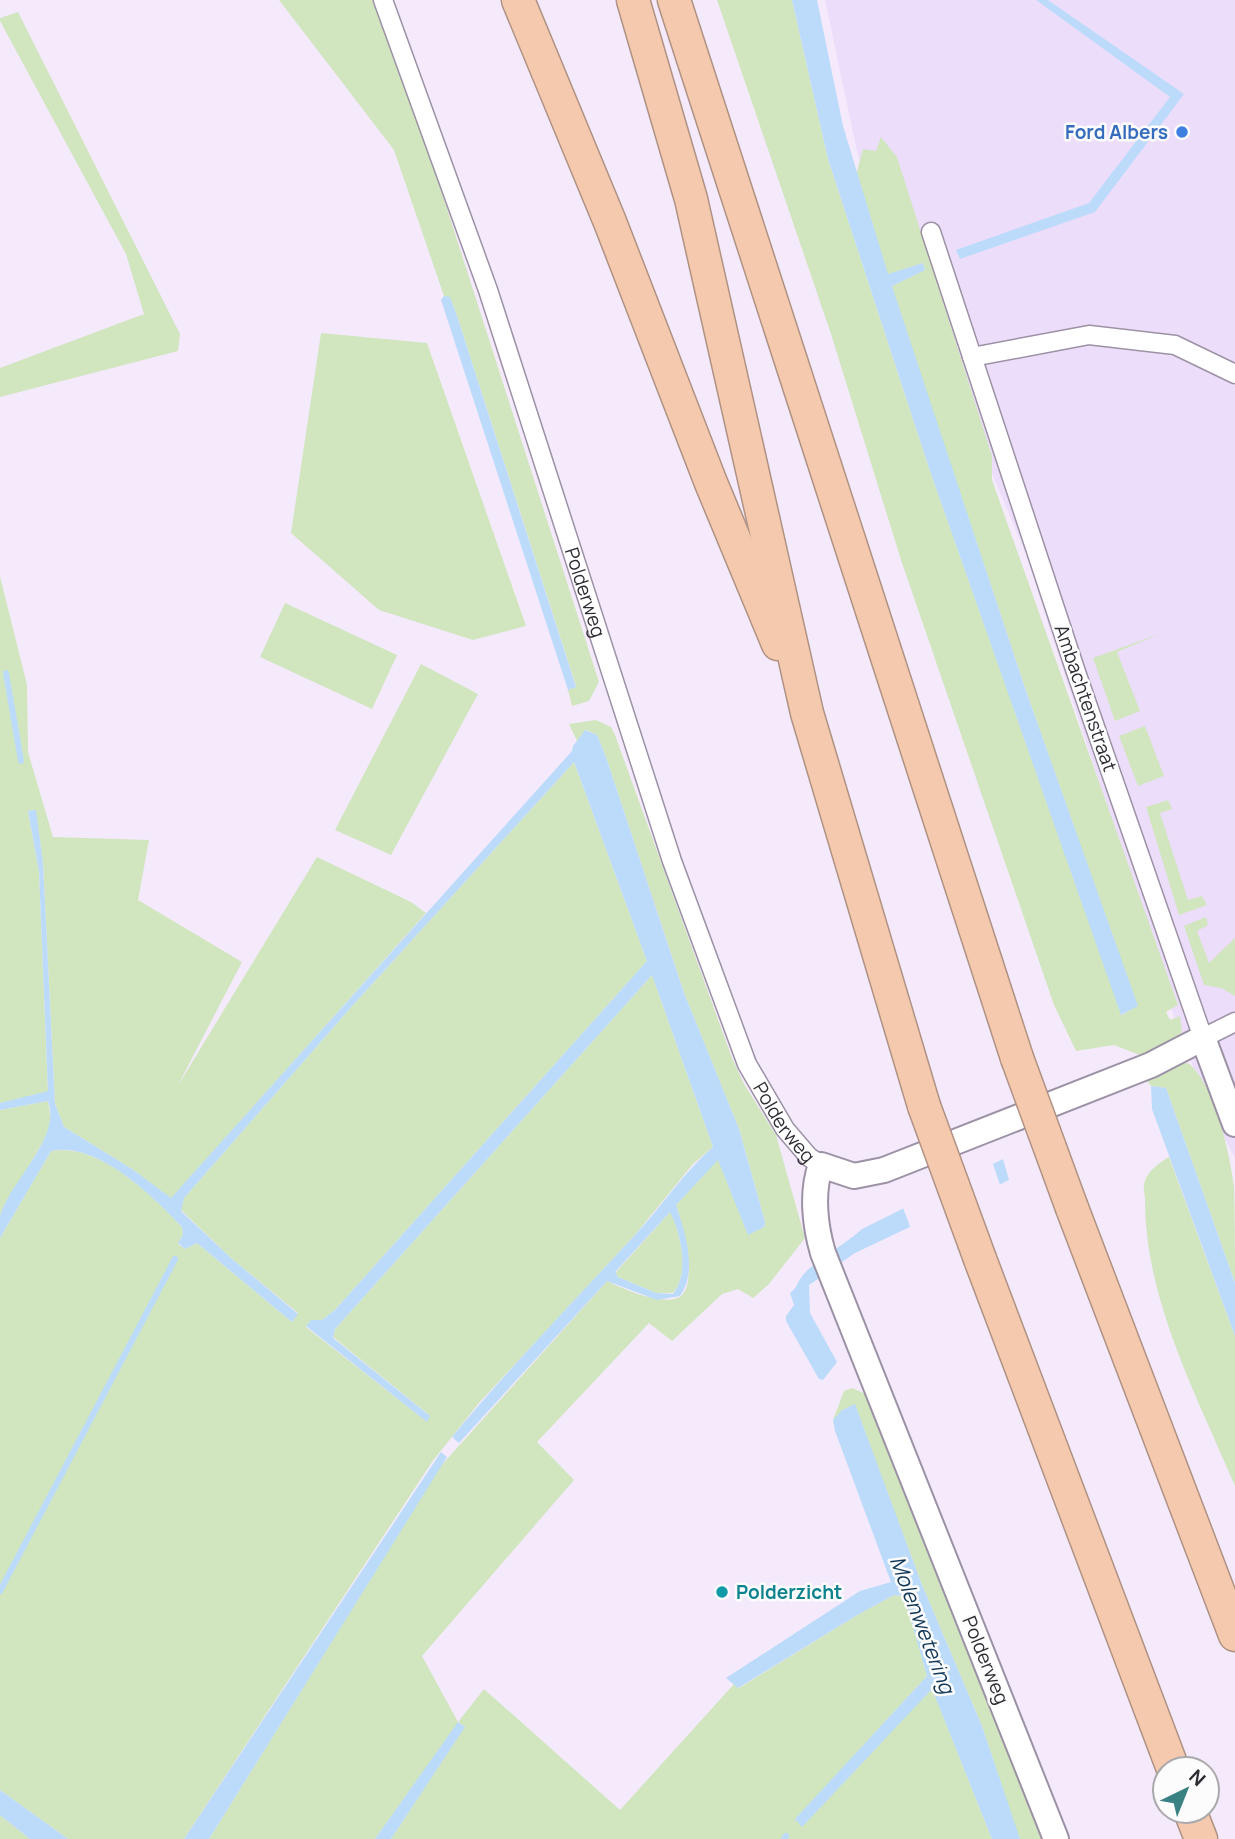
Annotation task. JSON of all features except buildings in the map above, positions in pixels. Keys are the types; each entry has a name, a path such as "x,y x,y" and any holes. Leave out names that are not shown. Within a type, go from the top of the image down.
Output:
{"highway":[{"path":"518,0 807,713"},
{"path":"634,0 691,199 807,713 924,1106 1168,1755"},
{"path":"674,0 1017,1058 1235,1635"}],"street":[{"name":"Polderweg","path":"383,0 488,290 672,861 747,1064 785,1129 809,1157 821,1165 854,1176 884,1170 1151,1065 1235,1022"},
{"name":"Ambachtenstraat","path":"931,232 1076,671 1203,1038"},
{"path":"972,357 1089,335 1175,345 1235,374"},
{"path":"1203,1038 1235,1124"},
{"name":"Polderweg","path":"821,1165 815,1194 823,1253 1056,1839"}],"shaded area":[{"path":"825,0 1235,0 1235,1158 1212,1114 1177,1026 1026,554 858,156"}],"green space":[{"path":"279,0 372,0 425,140 599,682 589,701 572,706 568,690 576,686 457,316 450,298 444,296 394,150"},
{"path":"717,0 792,0 828,159 929,468 1122,1015 1137,1006 1026,691 891,286 925,270 923,263 888,275 856,175 863,149 876,151 881,137 897,157 992,456 992,480 1178,1005 1166,1012 1170,1020 1180,1016 1182,1032 1174,1041 1142,1056 1114,1045 1076,1051 1054,1005 901,560 831,334"},
{"path":"18,12 180,334 178,351 0,397 0,368 144,314 126,254 0,21 0,18"},
{"path":"321,333 427,343 526,626 473,640 379,610 291,533"},
{"path":"0,576 27,685 28,752 53,837 149,840 138,900 242,962 177,1087 317,857 411,902 426,913 171,1199 132,1169 64,1127 55,1104 43,863 35,810 28,811 39,871 48,1092 0,1103"},
{"path":"285,603 397,655 372,709 260,657"},
{"path":"1162,633 1117,652 1140,711 1115,721 1093,658"},
{"path":"421,664 478,694 391,855 335,830"},
{"path":"596,720 611,727 615,735 732,1058 744,1084 776,1135 805,1238 769,1284 753,1298 738,1289 722,1294 672,1341 649,1323 537,1442 574,1480 422,1656 458,1722 484,1689 620,1810 734,1684 739,1688 894,1595 905,1596 927,1676 796,1819 802,1826 932,1688 992,1839 391,1839 464,1727 459,1722 375,1839 209,1839 439,1468 607,1281 655,1298 665,1300 681,1296 686,1289 688,1266 685,1238 676,1205 718,1159 748,1234 764,1227 765,1222 739,1129 684,993 606,757 597,735 586,730 577,741 569,724"},
{"path":"1145,726 1164,776 1138,786 1119,736"},
{"path":"574,762 647,961 335,1310 306,1327 426,1421 429,1415 333,1337 335,1329 652,975 713,1147 693,1164 635,1235 479,1403 432,1462 184,1839 68,1839 0,1790 0,1238 51,1151 69,1150 87,1155 123,1174 156,1200 182,1227 183,1235 178,1244 185,1249 197,1243 292,1322 298,1313 232,1259 181,1210 184,1198 353,1005"},
{"path":"1168,800 1172,809 1160,813 1188,900 1202,896 1207,905 1179,915 1146,807"},
{"path":"1206,917 1208,925 1197,931 1209,963 1235,938 1235,996 1221,988 1204,985 1184,926"},
{"path":"1188,1063 1206,1086 1229,1156 1234,1186 1235,1283 1166,1088 1151,1086 1145,1078 1173,1065"},
{"path":"48,1101 51,1120 47,1135 0,1216 0,1110"},
{"path":"1169,1157 1235,1336 1235,1486 1176,1347 1154,1274 1147,1237 1144,1186 1151,1171"},
{"path":"671,1211 678,1231 683,1264 682,1275 673,1293 656,1293 618,1277 615,1273"},
{"path":"852,1388 868,1395 1047,1839 1020,1839 982,1726 922,1585 854,1404 833,1420 844,1391"},
{"path":"0,1815 30,1839 0,1839"}],"water":[{"path":"792,0 817,0 843,126 888,274 923,263 925,270 892,286 1026,691 1138,1006 1121,1015 929,468 828,159"},
{"path":"1036,0 1048,0 1184,94 1095,212 960,259 956,250 1089,203 1170,97"},
{"path":"444,296 450,297 457,316 576,687 568,690 441,300"},
{"path":"585,730 597,735 606,757 684,993 739,1129 765,1222 764,1227 748,1235 718,1160 676,1205 686,1239 689,1263 685,1286 680,1296 657,1300 607,1281 459,1443 452,1437 713,1147 652,975 335,1329 333,1338 430,1416 427,1422 306,1326 311,1320 322,1320 335,1310 647,961 574,762 353,1005 184,1198 181,1211 232,1259 298,1314 292,1322 197,1243 185,1249 178,1243 183,1235 182,1227 156,1201 123,1174 87,1154 69,1150 51,1151 0,1238 0,1216 42,1144 50,1115 48,1101 0,1110 0,1103 48,1091 39,871 28,811 36,810 43,863 55,1104 64,1127 132,1169 171,1198 572,751","holes":["670,1212 682,1264 681,1275 673,1294 656,1293 618,1277 615,1272"]},
{"path":"1151,1086 1166,1088 1235,1283 1235,1336 1152,1109"},
{"path":"1003,1159 1009,1180 855,1253 809,1285 810,1313 837,1362 823,1380 819,1379 786,1321 786,1316 794,1305 790,1293 803,1275 862,1229"},
{"name":"Molenwetering","path":"855,1404 922,1585 982,1726 1020,1839 992,1839 932,1689 802,1827 795,1819 927,1676 904,1596 894,1595 859,1614 738,1688 726,1678 860,1591 891,1582 835,1431 833,1420 842,1410"},
{"path":"441,1452 447,1457 209,1839 184,1839"},
{"path":"458,1722 465,1727 391,1839 375,1839"},
{"path":"0,1790 68,1839 30,1839 0,1815"}],"pier":[{"path":"992,1161 1001,1188 912,1232 902,1205"}],"waterway":[{"path":"6,673 21,761"},
{"path":"0,1591 175,1259"}],"place":[{"name":"Ford Albers","path":"1182,132"},
{"name":"Polderzicht","path":"722,1592"}]}
